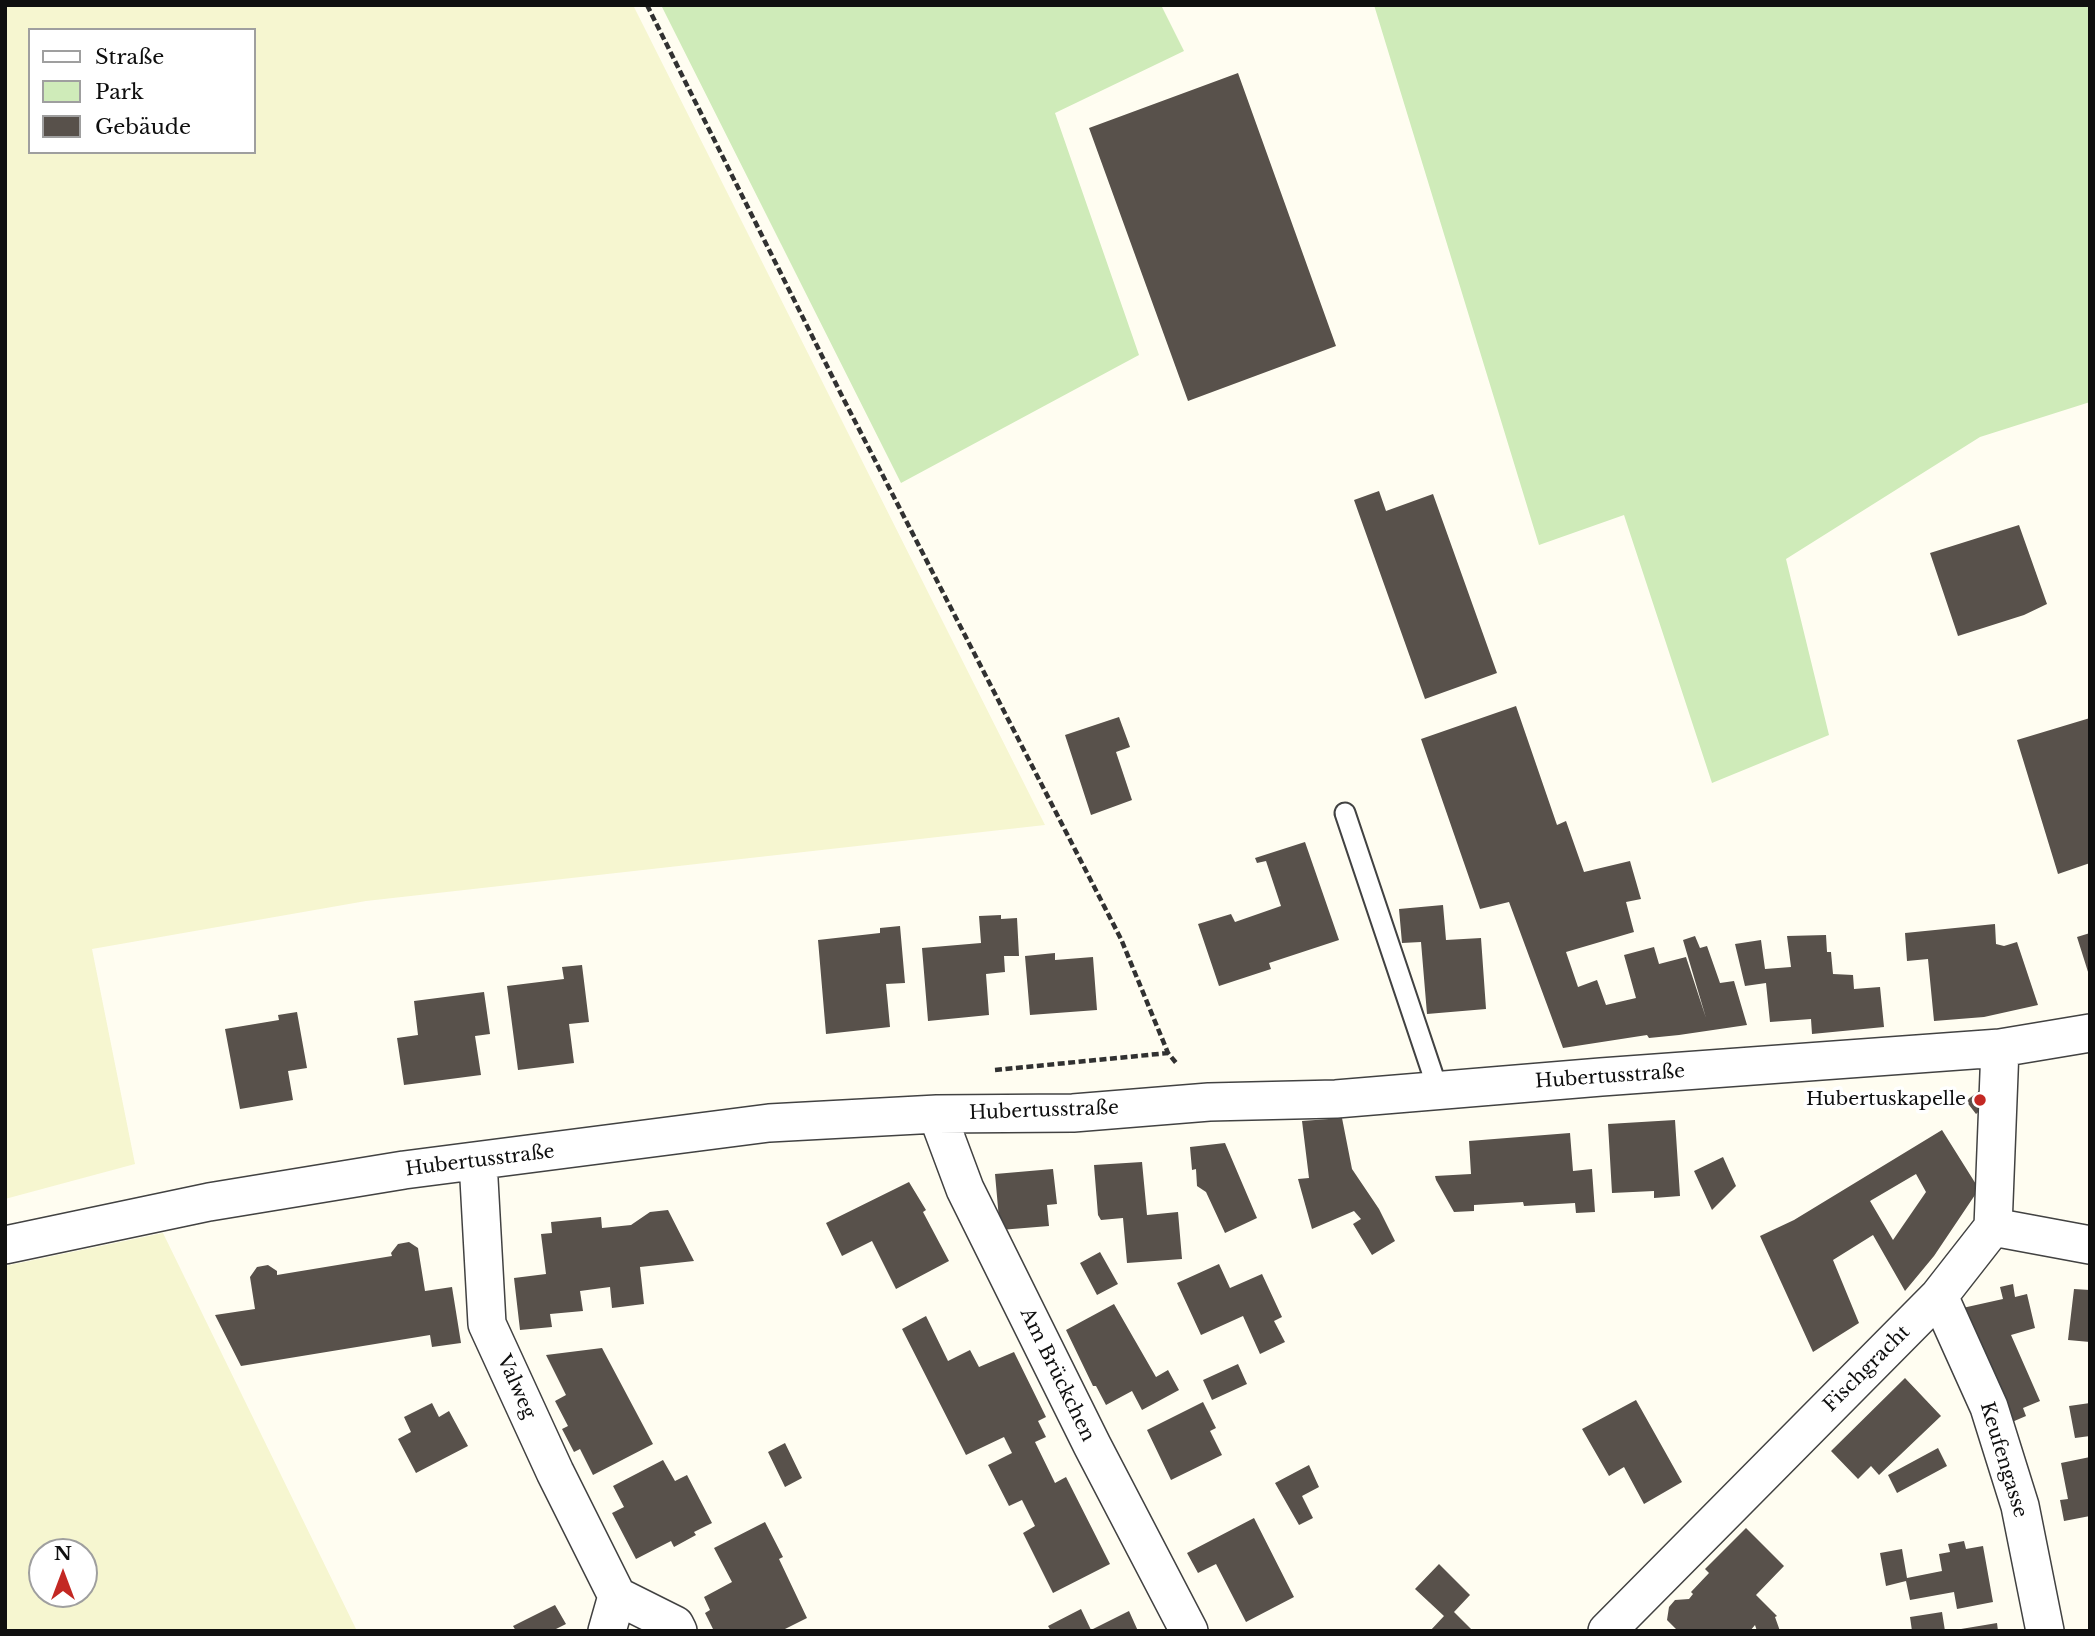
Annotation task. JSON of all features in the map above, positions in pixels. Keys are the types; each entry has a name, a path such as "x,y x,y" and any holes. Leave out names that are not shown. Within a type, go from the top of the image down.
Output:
{"street":[{"name":"Hubertusstraße","path":"5,1245 209,1202 404,1170 769,1123 937,1114 1073,1113 1209,1102 1336,1099 2000,1048 2090,1033"},
{"path":"2000,1048 1993,1227 2090,1245"},
{"name":"Am Brückchen","path":"937,1114 965,1189 1092,1445 1189,1631"},
{"name":"Valweg","path":"478,1161 487,1324 555,1472 617,1596"},
{"name":"Fischgracht","path":"1607,1631 1939,1296 1993,1227"},
{"name":"Keufengasse","path":"1939,1296 1989,1407 2020,1506 2045,1631"},
{"path":"607,1631 617,1596 675,1625 678,1631"}],"lane":[{"path":"1345,813 1438,1090"}],"path":[{"path":"647,5 842,396 1121,939 1168,1053 1209,1102"}],"green space":[{"path":"5,5 633,5 1045,825 366,901 92,949 135,1164 5,1199"},
{"path":"661,5 1161,5 1184,51 1055,113 1139,355 901,483"},
{"path":"1374,5 2090,5 2090,402 1980,437 1786,559 1829,735 1712,783 1624,515 1539,545"},
{"path":"163,1233 357,1631 5,1631 5,1266"}],"building":[{"path":"1238,73 1336,346 1188,401 1089,128"},
{"path":"1379,491 1386,511 1433,494 1497,673 1425,699 1354,500"},
{"path":"2019,525 2047,604 2024,615 1958,636 1930,553"},
{"path":"1516,706 1557,825 1566,821 1584,872 1630,861 1641,899 1626,902 1634,932 1566,952 1578,987 1597,980 1606,1005 1636,998 1624,955 1654,947 1659,964 1686,957 1706,1018 1683,940 1695,936 1700,948 1707,946 1720,983 1734,981 1747,1025 1649,1038 1647,1035 1563,1048 1509,902 1480,909 1421,739"},
{"path":"1119,717 1130,747 1116,752 1132,800 1091,815 1065,735"},
{"path":"2090,718 2090,863 2058,874 2017,740"},
{"path":"1305,842 1339,940 1269,963 1271,969 1219,986 1198,924 1231,914 1235,922 1281,906 1266,861 1257,863 1255,858"},
{"path":"1443,905 1446,940 1481,938 1486,1009 1427,1014 1421,942 1402,943 1399,909"},
{"path":"1001,915 1001,919 1017,918 1019,956 1004,956 1005,972 986,974 989,1015 928,1021 922,948 981,943 979,916"},
{"path":"1995,924 1996,944 2004,946 2017,942 2038,1005 1984,1017 1934,1021 1928,959 1907,961 1905,933"},
{"path":"900,926 905,983 886,984 890,1027 826,1034 818,940 880,933 880,928"},
{"path":"2090,933 2090,975 2089,975 2077,937"},
{"path":"1826,935 1833,974 1853,975 1854,989 1880,987 1884,1027 1812,1034 1811,1019 1770,1022 1766,983 1745,986 1735,944 1761,940 1765,969 1791,967 1787,936"},
{"path":"1055,953 1055,960 1093,957 1097,1010 1030,1015 1025,956"},
{"path":"582,965 589,1022 569,1024 574,1063 518,1070 507,986 564,979 562,967"},
{"path":"484,992 490,1034 475,1036 481,1075 404,1085 397,1038 418,1035 414,1001"},
{"path":"297,1012 307,1068 288,1071 293,1100 240,1109 225,1029 279,1020 278,1015"},
{"name":"Hubertuskapelle","path":"1984,1087 1993,1099 1976,1114 1966,1101"},
{"path":"1342,1118 1352,1169 1379,1209 1395,1241 1372,1255 1353,1224 1361,1219 1354,1211 1312,1229 1298,1179 1309,1178 1302,1121"},
{"path":"1675,1120 1680,1196 1654,1198 1654,1191 1612,1193 1608,1124"},
{"path":"1942,1130 1979,1189 1934,1256 1905,1291 1873,1235 1833,1260 1859,1323 1813,1352 1760,1236 1794,1220","holes":["1916,1174 1926,1192 1893,1240 1870,1201"]},
{"path":"1570,1133 1573,1171 1592,1169 1595,1212 1576,1213 1575,1203 1524,1206 1523,1202 1474,1205 1474,1211 1454,1212 1436,1180 1435,1176 1471,1174 1469,1141"},
{"path":"1225,1143 1257,1218 1225,1233 1206,1192 1197,1186 1190,1147"},
{"path":"1723,1157 1736,1186 1712,1210 1694,1171"},
{"path":"1142,1162 1147,1215 1178,1212 1182,1259 1127,1263 1123,1218 1101,1220 1098,1215 1094,1165"},
{"path":"1053,1169 1057,1204 1047,1205 1049,1226 1000,1230 995,1174"},
{"path":"909,1182 926,1210 923,1212 949,1261 896,1289 872,1241 842,1256 826,1223"},
{"path":"668,1210 694,1261 640,1267 644,1304 612,1308 610,1287 580,1291 583,1311 550,1314 552,1327 520,1330 514,1278 546,1274 541,1234 552,1233 551,1222 601,1217 602,1228 631,1225 650,1212"},
{"path":"409,1242 418,1248 425,1291 452,1287 461,1343 432,1347 430,1335 241,1366 215,1315 255,1309 250,1277 257,1267 268,1265 277,1271 277,1275 392,1256 391,1253 398,1244"},
{"path":"1100,1252 1118,1284 1097,1295 1080,1263"},
{"path":"1219,1264 1230,1288 1262,1274 1282,1317 1274,1321 1285,1342 1260,1354 1243,1316 1201,1335 1177,1283"},
{"path":"2013,1284 2015,1297 2027,1294 2035,1328 2011,1335 2040,1401 2023,1408 2026,1416 2012,1422 1958,1309 2003,1299 2000,1287"},
{"path":"2074,1289 2090,1290 2090,1342 2068,1340"},
{"path":"1114,1304 1156,1377 1168,1370 1179,1390 1142,1410 1132,1391 1106,1405 1096,1386 1093,1386 1066,1330"},
{"path":"926,1316 948,1361 970,1350 979,1367 1014,1352 1046,1417 1038,1421 1046,1437 1035,1442 1055,1483 1066,1477 1110,1564 1053,1593 1023,1533 1035,1526 1022,1500 1009,1506 988,1465 1012,1453 1004,1437 966,1455 902,1329"},
{"path":"602,1348 653,1444 593,1475 580,1449 574,1452 562,1429 568,1426 555,1401 566,1395 546,1355"},
{"path":"1238,1364 1247,1384 1212,1400 1203,1380"},
{"path":"1905,1378 1941,1416 1879,1475 1871,1466 1858,1479 1831,1451"},
{"path":"1636,1400 1682,1482 1644,1504 1624,1467 1609,1476 1582,1429"},
{"path":"1203,1402 1216,1428 1210,1431 1222,1455 1171,1480 1147,1430"},
{"path":"432,1403 439,1417 449,1411 468,1446 416,1473 398,1439 411,1432 404,1417"},
{"path":"2090,1403 2090,1436 2075,1438 2069,1406"},
{"path":"785,1443 802,1478 785,1487 768,1452"},
{"path":"1938,1448 1947,1466 1897,1493 1888,1475"},
{"path":"2090,1457 2090,1516 2064,1521 2060,1500 2068,1499 2061,1463"},
{"path":"663,1460 675,1481 687,1475 712,1523 674,1547 671,1541 636,1559 612,1513 624,1507 613,1486"},
{"path":"1309,1465 1319,1487 1302,1496 1313,1518 1299,1525 1275,1483"},
{"path":"1254,1518 1294,1597 1246,1622 1216,1564 1198,1573 1187,1553"},
{"path":"765,1522 783,1557 779,1559 807,1618 781,1631 714,1631 705,1613 710,1610 704,1597 732,1582 714,1548"},
{"path":"1746,1528 1784,1566 1756,1595 1777,1616 1775,1617 1780,1631 1757,1631 1755,1625 1750,1631 1678,1631 1667,1620 1669,1607 1675,1600 1689,1599 1693,1594 1691,1592 1709,1573 1705,1569"},
{"path":"1964,1541 1966,1549 1983,1546 1993,1602 1957,1609 1954,1592 1910,1600 1906,1581 1886,1586 1880,1553 1902,1549 1907,1578 1942,1571 1939,1554 1950,1552 1948,1544"},
{"path":"1439,1564 1470,1595 1454,1612 1473,1631 1430,1631 1444,1616 1415,1589"},
{"path":"555,1605 566,1624 552,1631 516,1631 513,1626"},
{"path":"1081,1609 1091,1630 1129,1611 1138,1631 1051,1631 1048,1626"},
{"path":"1942,1612 1945,1631 1912,1631 1910,1617"},
{"path":"1997,1623 1998,1631 1961,1631 1961,1629"}],"place":[{"name":"Hubertuskapelle","path":"1980,1100"}]}
